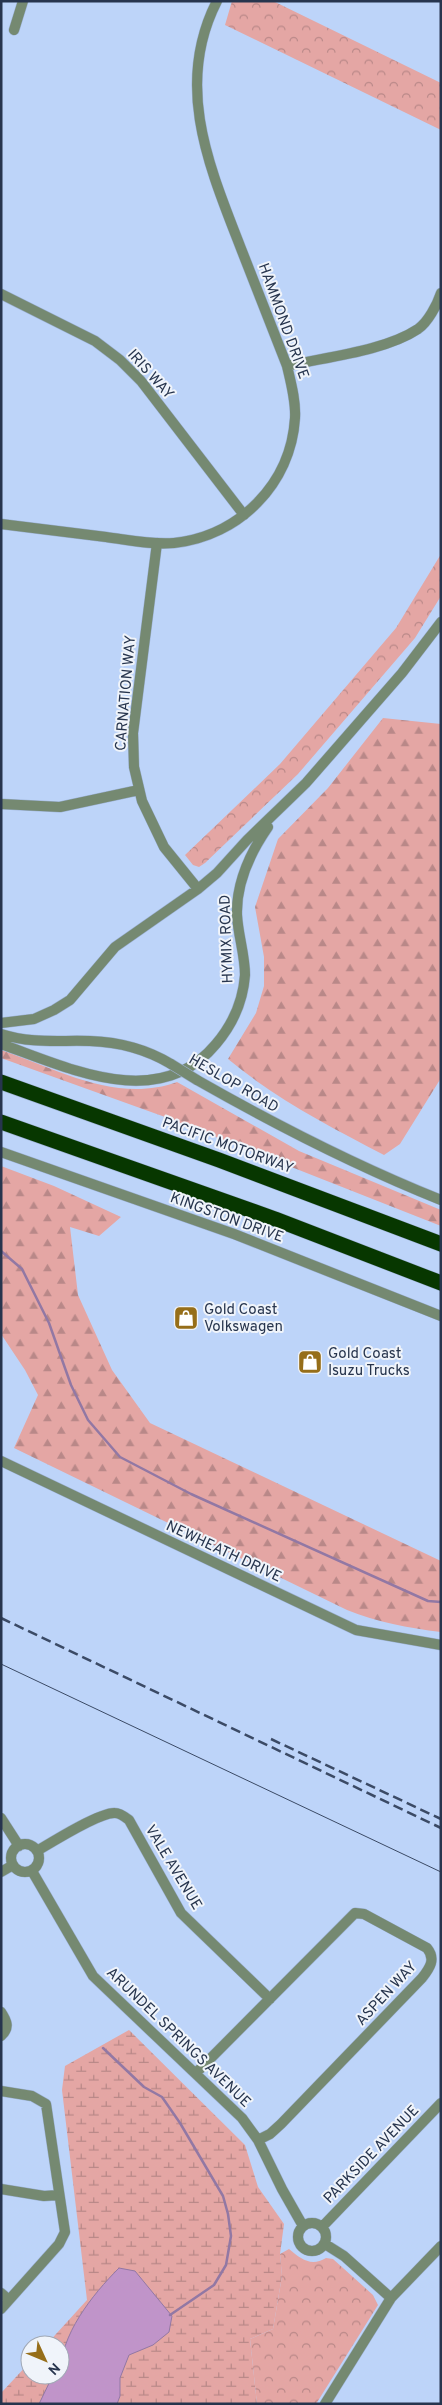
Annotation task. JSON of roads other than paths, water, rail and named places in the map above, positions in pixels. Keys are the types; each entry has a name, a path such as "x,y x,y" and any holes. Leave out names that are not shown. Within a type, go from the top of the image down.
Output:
{"highway":[{"name":"PACIFIC MOTORWAY","path":"1,1082 236,1166 441,1244"},
{"path":"1,1122 274,1219 441,1283"}],"street":[{"path":"14,30 23,1"},
{"name":"HAMMOND DRIVE","path":"1,524 157,544 200,538 215,533 244,515 274,485 291,446 295,417 294,393 287,366 215,183 204,147 197,96 198,69 202,44 217,1"},
{"name":"IRIS WAY","path":"1,294 94,341 120,360 141,381 244,515"},
{"path":"287,366 388,344 419,328 438,304 441,294"},
{"name":"CARNATION WAY","path":"157,544 133,733 134,767 142,801 164,846 198,889"},
{"name":"HYMIX ROAD","path":"1,1023 34,1019 54,1010 80,989 115,947 198,889 277,814 306,783 402,673 441,622"},
{"path":"1,804 60,807 139,790"},
{"name":"HYMIX ROAD","path":"1,1044 98,1076 132,1082 159,1079 192,1065 206,1056 227,1031 240,1005 245,966 238,915 239,890 254,848 277,814"},
{"name":"HESLOP ROAD","path":"1,1034 35,1042 112,1042 145,1050 298,1136 360,1166 441,1200"},
{"name":"KINGSTON DRIVE","path":"1,1152 234,1234 441,1316"},
{"name":"NEWHEATH DRIVE","path":"1,1461 356,1630 441,1645"},
{"name":"VALE AVENUE","path":"38,1851 98,1816 115,1813 122,1815 129,1820 181,1913 270,1999"},
{"path":"1,1818 19,1846"},
{"path":"27,1844 38,1851 38,1864 32,1870 20,1871 13,1865 11,1857 19,1846 27,1844"},
{"path":"1,1872 13,1865"},
{"name":"ARUNDEL SPRINGS AVENUE","path":"32,1870 93,1976 242,2118 258,2140 282,2190 303,2226"},
{"name":"ASPEN WAY","path":"196,2073 355,1913 364,1914 423,1944 431,1952 432,1963 422,1978 281,2124 270,2134 258,2140"},
{"path":"1,2012 7,2021 7,2029 1,2036"},
{"path":"1,2092 32,2096 46,2104 64,2232 59,2244 1,2309"},
{"name":"PARKSIDE AVENUE","path":"322,2227 441,2103"},
{"path":"1,2189 44,2196 59,2195"},
{"path":"312,2222 322,2227 326,2234 325,2244 318,2250 304,2250 297,2238 303,2226 312,2222"},
{"path":"325,2244 344,2256 391,2298"},
{"path":"325,2404 391,2298 441,2246"},
{"path":"1,2292 10,2300"}],"waterway":[{"path":"1,1251 22,1269 49,1323 71,1385 88,1420 120,1457 191,1494 428,1601 441,1602"},
{"path":"103,2048 144,2087 162,2097 180,2123 223,2196 228,2214 231,2236 226,2265 214,2285 170,2315"}],"tram line":[{"path":"1,1664 441,1872"}],"railway":[{"path":"1,1618 441,1828"},
{"path":"271,1739 441,1819"}],"place":[{"name":"Gold Coast Volkswagen","path":"186,1318"},
{"name":"Gold Coast Isuzu Trucks","path":"310,1362"}]}
